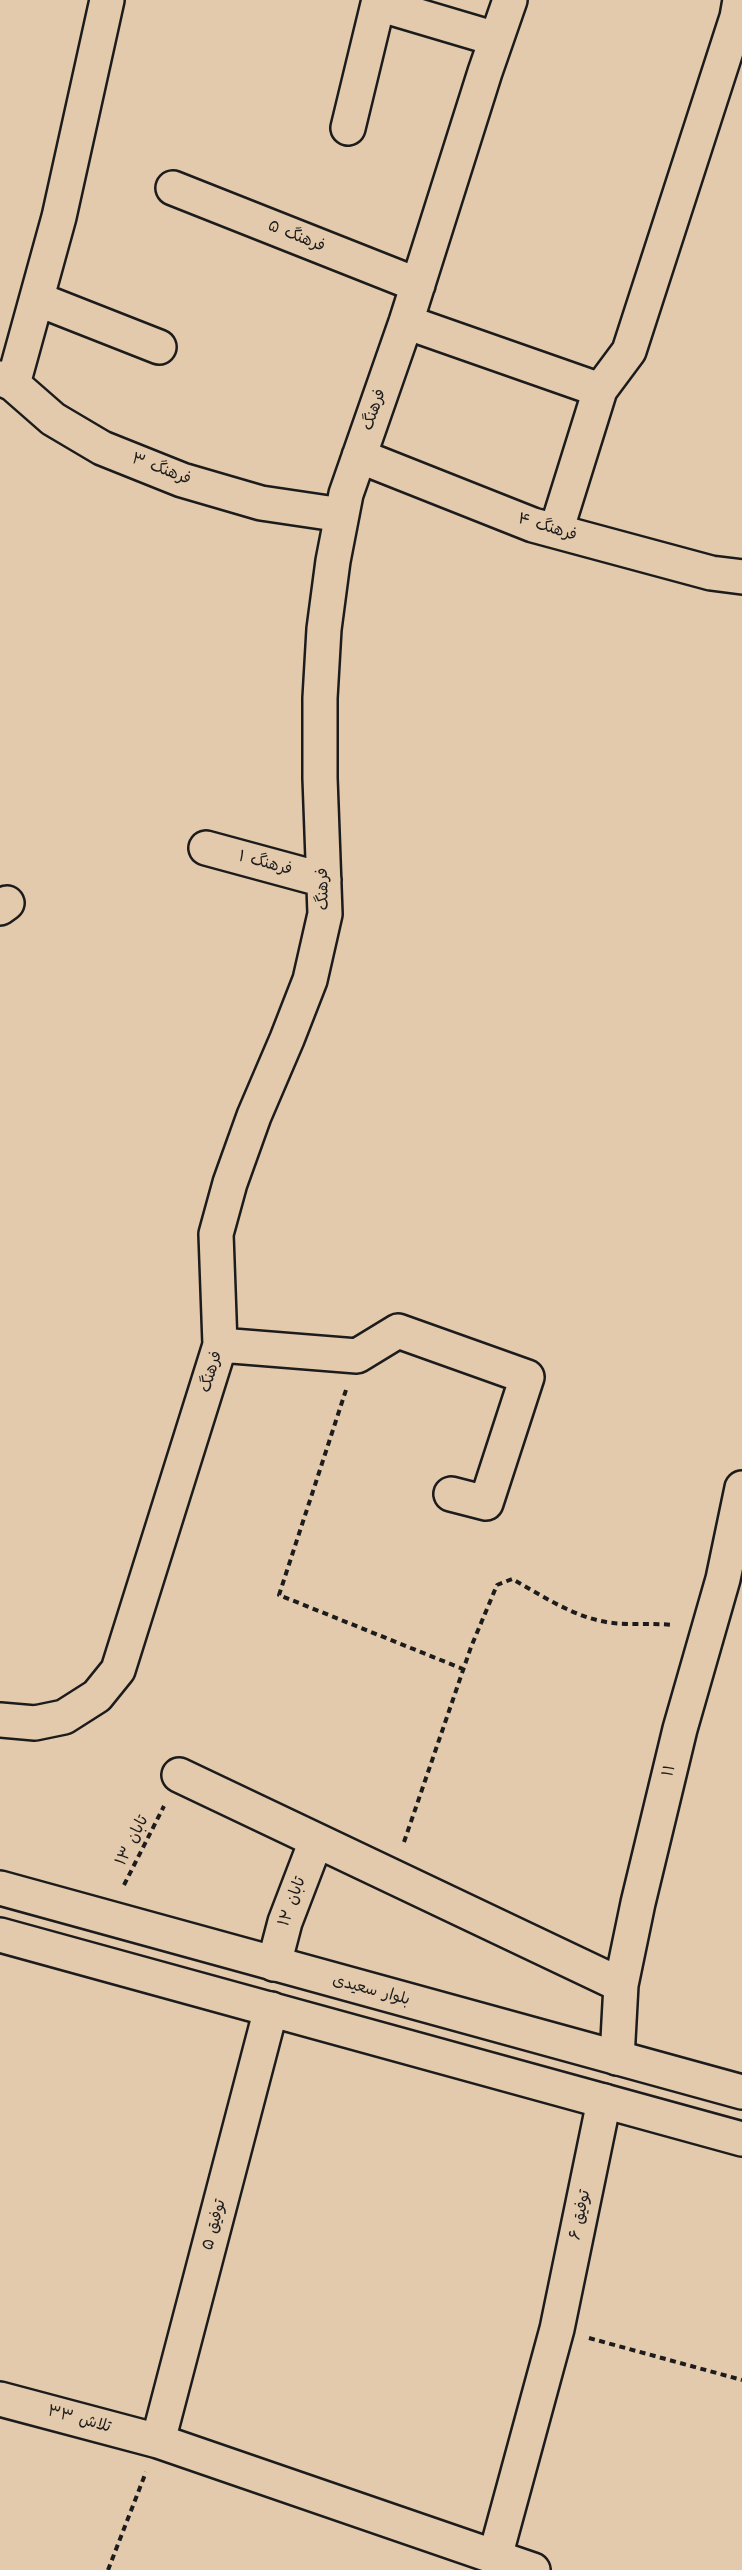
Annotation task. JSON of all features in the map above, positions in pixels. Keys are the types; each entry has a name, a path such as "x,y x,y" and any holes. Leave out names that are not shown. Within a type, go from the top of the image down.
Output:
{"street":[{"path":"7,381 37,299 59,217 107,0"},
{"name":"فرهنگ","path":"0,1720 35,1723 64,1717 97,1696 118,1670 220,1345 216,1234 230,1183 254,1116 310,980 325,914 320,778 320,698 324,629 346,494 406,322 510,0"},
{"path":"556,531 600,390 629,351 737,17 740,0"},
{"path":"348,128 378,4 496,39"},
{"name":"فرهنگ ۵","path":"173,188 418,285"},
{"path":"37,299 159,347"},
{"path":"406,322 600,390"},
{"name":"فرهنگ ۳","path":"7,381 53,419 102,448 172,476 261,503 342,515"},
{"name":"فرهنگ ۴","path":"359,456 533,525 711,573 742,577"},
{"name":"فرهنگ ۱","path":"206,848 324,880"},
{"path":"220,1345 357,1356 398,1331 527,1377 486,1503 451,1494"},
{"name":"۱۱","path":"617,2058 621,1985 669,1773 709,1628 742,1488"},
{"path":"179,1775 621,1985"},
{"name":"تابان ۱۲","path":"274,1964 285,1922 316,1841"},
{"name":"بلوار سعیدی","path":"0,1888 742,2092"},
{"path":"0,1935 742,2139"},
{"name":"توفیق ۵","path":"158,2441 271,2009"},
{"path":"441,2056 453,2013"},
{"name":"توفیق ۶","path":"495,2557 557,2329 604,2101"},
{"name":"تلاش ۳۳","path":"0,2399 158,2441 533,2570"}],"path":[{"path":"357,1356 279,1595 463,1668"},
{"path":"392,1876 463,1668 497,1585 512,1579 581,1616 613,1623 644,1622 709,1628"},
{"name":"تابان ۱۳","path":"108,1918 179,1775"},
{"path":"557,2329 742,2380"},
{"path":"108,2570 158,2441"}]}
